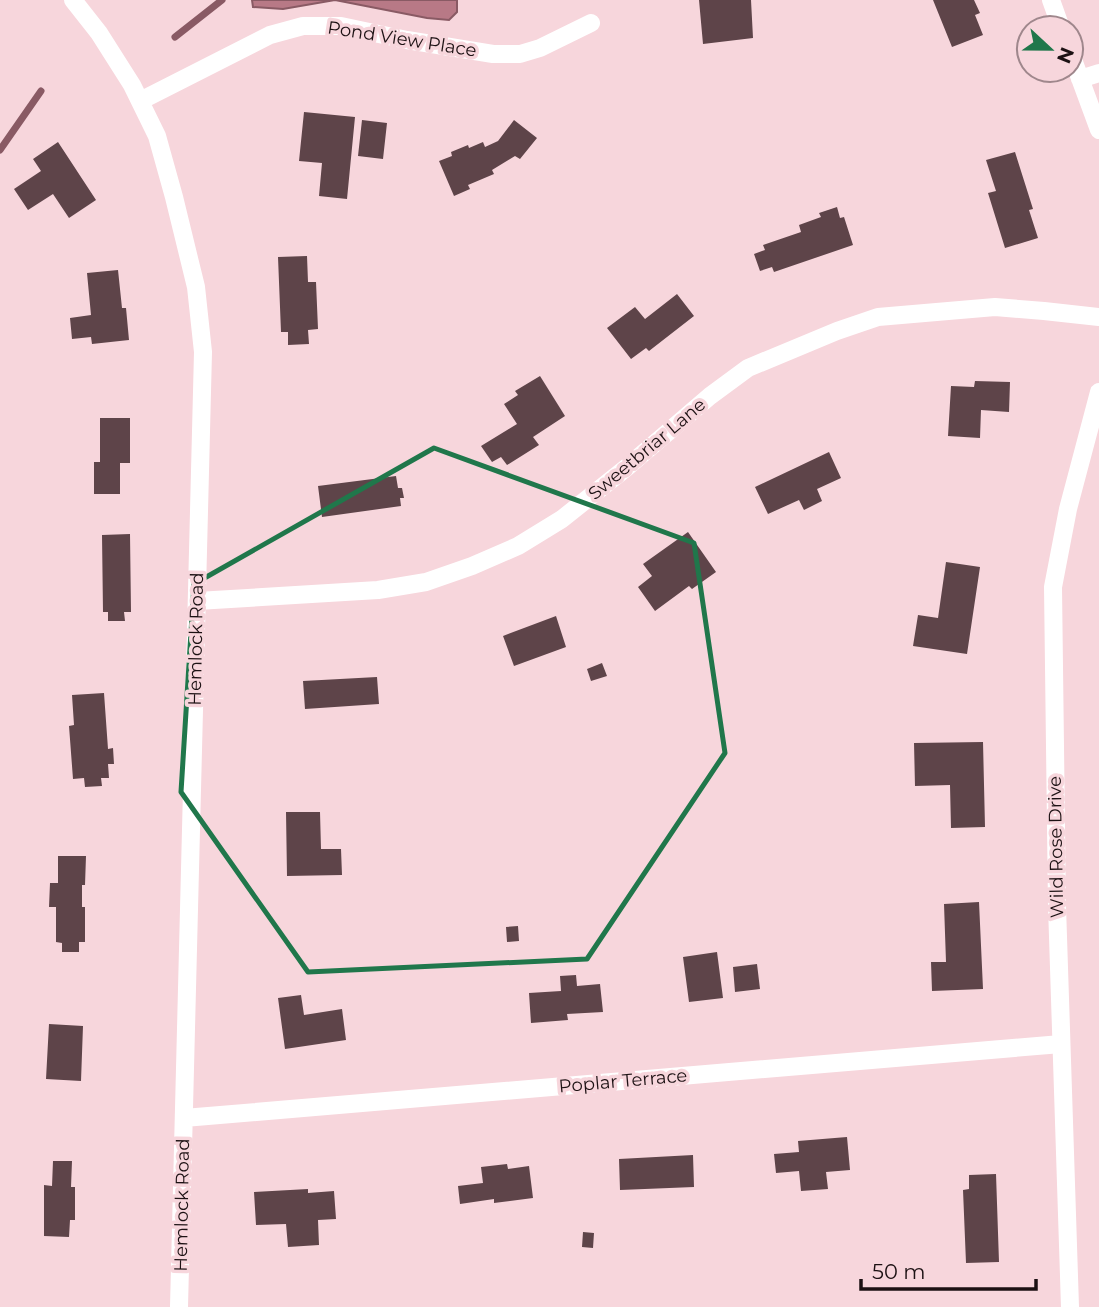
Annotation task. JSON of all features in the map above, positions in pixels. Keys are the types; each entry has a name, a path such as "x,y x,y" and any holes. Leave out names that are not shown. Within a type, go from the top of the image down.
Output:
{"street":[{"name":"Hemlock Road","path":"73,0 99,33 132,85 156,136 196,287 204,352 179,1307"},
{"name":"Pond View Place","path":"140,101 270,35 303,26 341,26 493,54 520,54 540,48 591,23"},
{"path":"1082,84 1099,130"},
{"name":"Sweetbriar Lane","path":"197,601 378,590 426,582 472,566 519,546 562,519 710,396 748,368 878,317 995,307 1099,317"},
{"name":"Wild Rose Drive","path":"1070,1307 1057,906 1053,587 1068,509 1099,392"},
{"name":"Poplar Terrace","path":"184,1118 1061,1044"}],"highlighted area":[{"path":"434,448 694,543 725,753 587,959 308,972 181,792 194,584"}],"shaded area":[{"path":"252,0 335,0 283,9 253,7"},
{"path":"335,0 457,0 457,12 449,20 427,18"}],"building":[{"path":"699,0 751,0 753,38 703,44"},
{"path":"933,0 974,0 980,13 975,15 983,35 952,47"},
{"path":"304,112 355,117 347,199 319,196 322,163 299,161"},
{"path":"362,120 387,123 383,159 358,156"},
{"path":"514,120 537,138 520,159 515,156 492,170 494,174 468,185 470,189 454,196 439,161 468,145 469,148 483,142 485,147 498,141"},
{"path":"58,142 96,200 69,218 53,194 28,210 14,189 41,171 33,159"},
{"path":"1015,152 1033,209 1029,210 1038,238 1005,248 988,193 996,191 986,160"},
{"path":"837,207 840,218 844,217 853,245 774,272 772,267 760,271 754,254 765,250 763,245 801,232 799,225 821,217 819,213"},
{"path":"307,256 308,282 316,282 318,329 308,330 309,344 288,345 288,332 281,332 278,257"},
{"path":"118,270 129,340 92,344 91,337 72,339 70,318 91,315 87,273"},
{"path":"677,294 694,316 649,351 646,348 631,359 607,328 635,307 645,319"},
{"path":"540,376 565,416 533,437 539,445 507,465 501,457 492,462 481,446 517,424 504,404 518,395 515,391"},
{"path":"975,381 1010,382 1009,412 981,410 980,438 948,436 951,386 974,387"},
{"path":"100,418 130,418 130,463 120,463 120,494 94,494 94,462 100,462"},
{"path":"829,452 841,478 817,489 822,501 804,510 799,500 768,514 755,487"},
{"path":"396,476 398,488 402,488 404,498 400,498 401,506 322,517 318,486"},
{"path":"688,532 716,572 692,589 689,586 655,611 638,587 652,576 643,564"},
{"path":"130,534 131,612 124,612 125,621 108,621 108,612 103,612 102,535"},
{"path":"946,562 980,567 967,654 913,646 918,615 938,618"},
{"path":"556,616 566,647 514,666 503,636"},
{"path":"602,663 607,676 591,681 587,669"},
{"path":"377,677 379,704 305,709 303,681"},
{"path":"104,693 108,749 113,748 114,764 108,764 109,778 101,778 102,786 85,787 84,778 73,779 69,726 74,725 72,695"},
{"path":"983,742 985,827 951,828 950,785 915,786 914,743"},
{"path":"286,812 320,812 321,849 341,849 342,875 287,876"},
{"path":"58,856 86,856 85,885 82,885 85,942 79,942 79,952 62,952 62,943 56,942 56,907 49,907 50,883 58,883"},
{"path":"979,902 983,989 932,991 931,962 946,962 944,904"},
{"path":"518,926 519,941 507,942 506,927"},
{"path":"717,952 723,998 689,1002 683,957"},
{"path":"757,964 760,989 735,992 733,967"},
{"path":"576,975 577,986 600,984 603,1012 567,1014 568,1020 531,1023 529,993 561,991 560,976"},
{"path":"301,995 304,1015 342,1009 346,1040 285,1049 278,998"},
{"path":"49,1024 83,1026 81,1081 46,1079"},
{"path":"847,1137 850,1170 826,1172 828,1189 801,1191 799,1171 776,1173 774,1154 799,1152 798,1141"},
{"path":"693,1155 694,1187 620,1190 619,1159"},
{"path":"53,1161 72,1161 71,1187 75,1187 75,1220 70,1220 69,1237 44,1236 44,1185 52,1186"},
{"path":"507,1164 508,1169 529,1166 533,1198 494,1203 494,1199 460,1204 458,1186 483,1183 481,1167"},
{"path":"996,1174 999,1262 966,1263 963,1190 969,1189 969,1175"},
{"path":"308,1189 308,1193 334,1191 336,1219 318,1220 319,1245 288,1247 286,1224 256,1225 254,1192"},
{"path":"583,1232 594,1233 593,1248 582,1247"}],"waterway":[{"path":"175,37 222,0"},
{"path":"0,150 41,91"}]}
